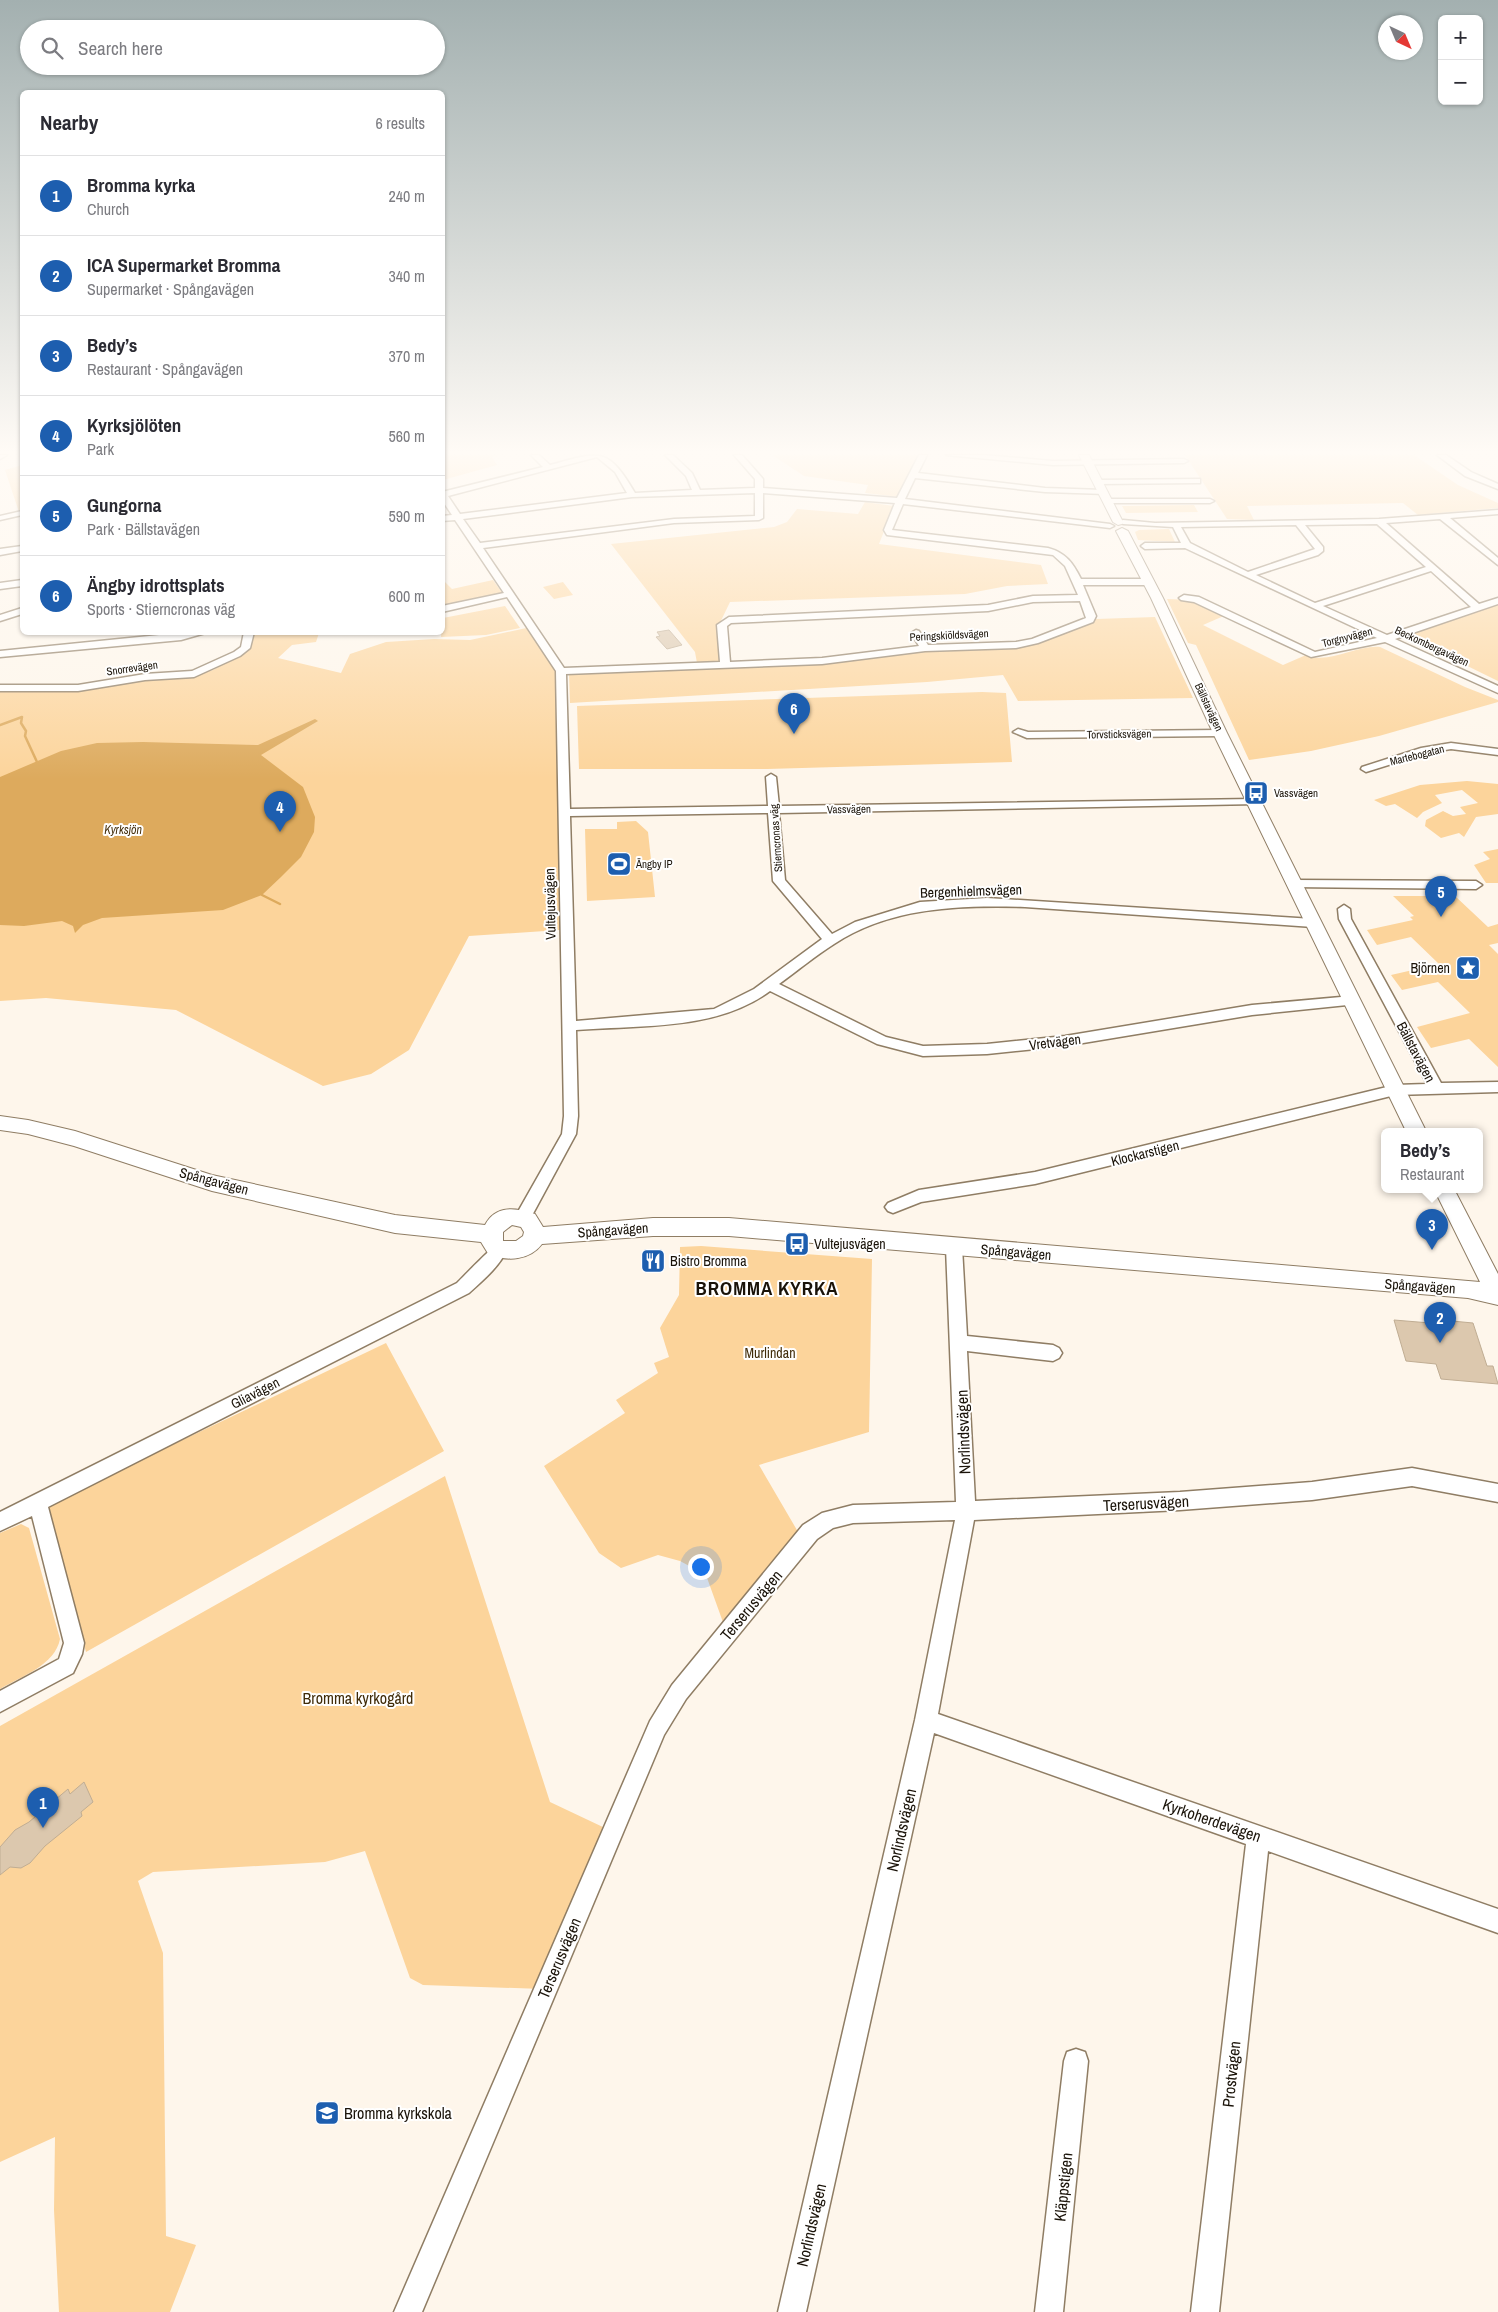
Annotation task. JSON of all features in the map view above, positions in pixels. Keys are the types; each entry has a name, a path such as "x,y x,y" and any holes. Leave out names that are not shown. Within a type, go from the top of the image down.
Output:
{"street":[{"path":"489,563 561,671"},
{"name":"Peringskiöldsvägen","path":"561,671 822,661 924,648 1016,645 1035,641 1090,620 1091,616 1067,563"},
{"name":"Bällstavägen","path":"1139,563 1220,733 1414,1128"},
{"name":"Beckombergavägen","path":"1222,563 1498,690"},
{"path":"1247,574 1283,563"},
{"path":"1425,563 1477,607"},
{"path":"1314,606 1431,568"},
{"path":"1074,578 1147,578"},
{"path":"0,586 20,582"},
{"path":"445,608 510,594"},
{"path":"725,665 722,625 729,620 988,608 1033,599 1083,598"},
{"name":"Torgnyvägen","path":"1184,598 1196,599 1314,655 1385,639 1498,601"},
{"path":"0,618 20,612"},
{"path":"916,634 924,648"},
{"path":"0,654 190,635"},
{"name":"Snorrevägen","path":"0,688 78,688 138,678 194,674 209,669 237,654 245,648 248,635"},
{"name":"Vultejusvägen","path":"522,1217 569,1134 571,1116 561,671"},
{"name":"Torvsticksvägen","path":"1018,732 1027,735 1220,733"},
{"name":"Martebogatan","path":"1366,769 1425,750 1451,746 1498,752"},
{"name":"Stierncronas väg","path":"771,777 779,881 830,940"},
{"name":"Vassvägen","path":"563,813 1254,802"},
{"path":"1295,884 1476,885"},
{"name":"Bergenhielmsvägen","path":"568,1026 690,1017 716,1013 738,1004 769,985 830,940 859,925 920,906 987,902 1163,911 1313,923"},
{"name":"Bällstavägen","path":"1344,909 1345,919 1436,1088"},
{"name":"Vretvägen","path":"769,985 882,1041 923,1051 987,1049 1065,1041 1252,1010 1352,1001"},
{"name":"Bällstavägen","path":"1395,1090 1498,1087"},
{"name":"Klockarstigen","path":"893,1207 919,1196 1035,1178 1395,1090"},
{"name":"Spångavägen","path":"0,1123 28,1127 75,1139 212,1182 366,1218 495,1242"},
{"path":"1446,1193 1498,1295"},
{"path":"512,1216 522,1217 533,1224 534,1236 525,1248 516,1251 495,1242 494,1226 502,1219 512,1216"},
{"name":"Spångavägen","path":"534,1236 653,1227 729,1227 1468,1289 1498,1295"},
{"name":"Gliavägen","path":"0,1522 463,1288 492,1261 495,1242"},
{"name":"Norlindsvägen","path":"792,2312 926,1720 966,1512 954,1247"},
{"path":"959,1344 1053,1353"},
{"name":"Terserusvägen","path":"408,2312 657,1728 678,1692 810,1532 829,1520 853,1514 966,1512 1180,1501 1312,1491 1412,1477 1498,1493"},
{"path":"0,1702 66,1666 72,1654 74,1643 38,1503"},
{"name":"Kyrkoherdevägen","path":"926,1720 1498,1921"},
{"name":"Prostvägen","path":"1205,2312 1258,1836"},
{"name":"Kläppstigen","path":"1049,2312 1076,2061"}],"green space":[{"path":"626,563 1025,563 1041,565 1048,584 1007,586 965,594 730,602 717,629 721,663 697,663 695,652"},
{"path":"493,580 503,594 470,603 445,605 445,582 452,589"},
{"path":"563,582 573,595 554,599 543,587"},
{"path":"1167,599 1194,600 1226,615 1203,625 1283,665 1306,655 1324,658 1371,647 1380,647 1465,687 1498,700 1498,702 1379,736 1311,751 1249,760 1196,645 1188,643"},
{"path":"1498,604 1498,681 1404,635"},
{"path":"505,606 520,628 486,635 441,637 441,635 445,635 445,618"},
{"path":"1155,617 1193,698 1018,701 1003,675 927,682 570,703 569,673 831,662 923,650 999,647 1057,636 1096,619"},
{"path":"531,627 543,643 557,673 560,930 469,936 409,1050 371,1074 323,1086 176,1010 46,998 0,1001 0,692 80,691 138,681 192,677 213,670 245,653 253,635 318,635 316,642 292,645 278,658 341,673 350,654 386,642 434,639 470,640"},
{"path":"982,692 1006,693 1012,762 767,769 579,769 577,706"},
{"path":"1467,781 1498,784 1498,814 1476,817 1464,837 1459,833 1441,838 1425,826 1426,820 1443,811 1453,816 1466,814 1460,807 1478,803 1462,790 1435,795 1442,803 1423,812 1417,818 1395,804 1386,806 1374,800 1420,785"},
{"name":"Ängby IP","path":"636,821 648,832 655,897 587,901 585,829 617,829 617,822"},
{"path":"1498,849 1498,883 1486,883 1474,865 1490,859 1483,852"},
{"path":"1393,896 1455,896 1488,927 1498,924 1498,943 1489,945 1498,954 1498,1067 1469,1039 1431,1048 1417,1027 1470,1013 1438,982 1402,990 1391,975 1439,964 1411,937 1377,945 1367,930 1413,920 1410,917 1414,916"},
{"name":"Murlindan","path":"701,1246 872,1259 869,1432 759,1465 801,1537 724,1625 706,1575 680,1561 658,1555 621,1568 599,1553 544,1466 625,1413 616,1400 658,1373 654,1363 669,1357 660,1328 679,1295 680,1247"},
{"path":"386,1343 444,1451 86,1652 46,1505"},
{"name":"Bromma kyrkogård","path":"445,1476 550,1802 605,1828 542,1989 423,1985 410,1978 365,1851 325,1862 153,1872 138,1881 163,1953 166,2236 196,2245 170,2312 59,2312 54,2210 55,2137 0,2162 0,1726"},
{"path":"21,1524 29,1528 60,1639 52,1656 45,1663 0,1689 0,1533"}],"water":[{"name":"Kyrksjön","path":"315,719 318,721 261,755 303,787 315,817 314,832 301,857 262,895 223,910 102,918 83,925 75,933 73,926 62,921 24,926 0,925 0,777 61,751 97,743 143,742 258,745"}],"building":[{"path":"669,630 682,645 667,649 656,637 660,636 657,632"},
{"path":"1394,1320 1454,1325 1452,1321 1473,1323 1487,1366 1493,1366 1498,1384 1441,1379 1436,1364 1406,1361"},
{"path":"84,1782 93,1802 81,1812 82,1816 45,1846 30,1863 21,1868 10,1867 0,1875 0,1847 15,1830 29,1822 68,1789 70,1794"}],"waterway":[{"path":"0,725 22,717 21,723 26,731 25,736 37,762"},
{"path":"262,895 280,904"}],"place":[{"name":"Ängby idrottsplats","path":"794,734"},
{"name":"Vassvägen","path":"1256,793"},
{"name":"Kyrksjölöten","path":"280,832"},
{"name":"Ängby IP","path":"619,864"},
{"name":"Gungorna","path":"1441,917"},
{"name":"Björnen","path":"1468,968"},
{"name":"Vultejusvägen","path":"797,1244"},
{"name":"Bedy’s","path":"1432,1250"},
{"name":"Bistro Bromma","path":"653,1261"},
{"name":"ICA Supermarket Bromma","path":"1440,1343"},
{"name":"Bromma kyrka","path":"43,1828"},
{"name":"Bromma kyrkskola","path":"327,2113"}],"district":[{"name":"BROMMA KYRKA","path":"767,1288"}]}
